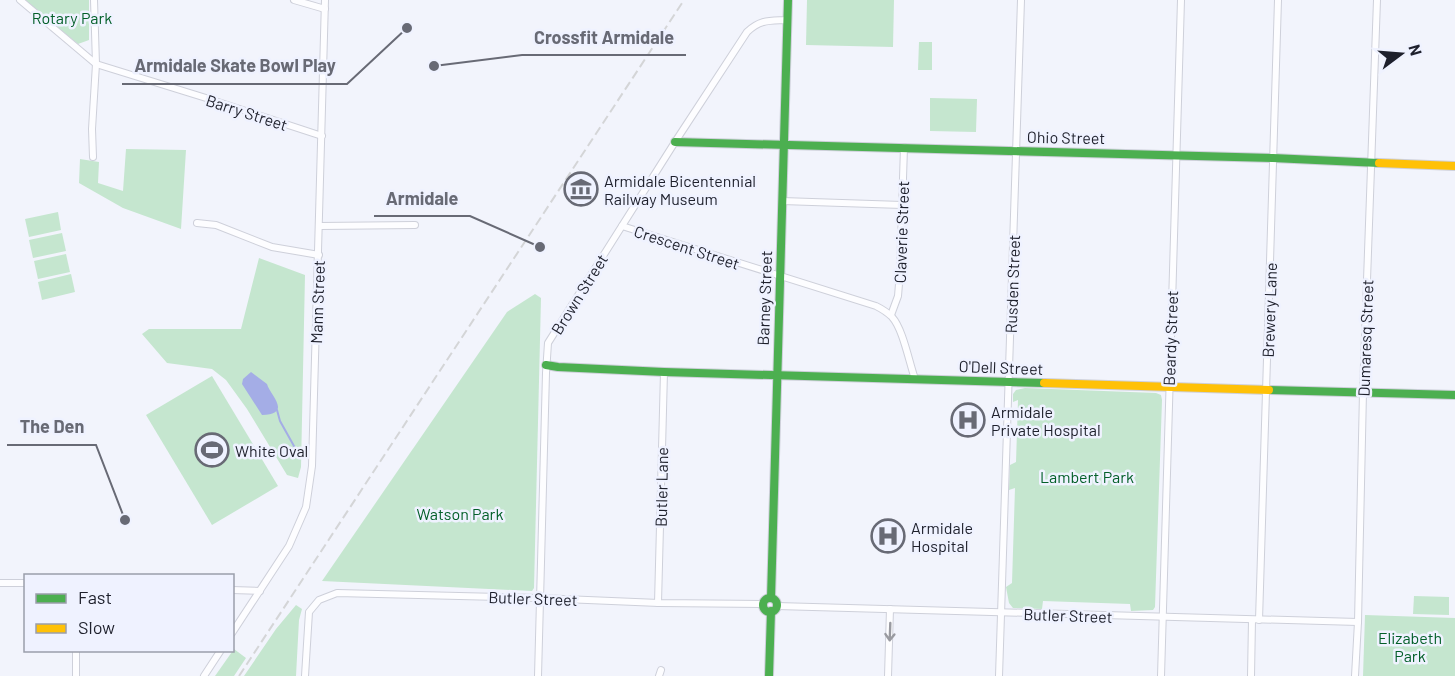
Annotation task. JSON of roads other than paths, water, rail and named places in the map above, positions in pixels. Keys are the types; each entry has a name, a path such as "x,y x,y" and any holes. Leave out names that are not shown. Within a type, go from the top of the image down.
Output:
{"street":[{"name":"Barry Street","path":"20,0 96,64 322,136"},
{"path":"93,157 92,129 96,64 94,0"},
{"path":"294,0 325,9"},
{"name":"Mann Street","path":"234,630 289,546 306,507 309,488 312,466 320,226 325,0"},
{"name":"Barney Street","path":"771,598 788,0"},
{"name":"Rusden Street","path":"999,676 1021,0"},
{"name":"Beardy Street","path":"1161,676 1181,0"},
{"name":"Brewery Lane","path":"1251,676 1256,620 1266,390 1278,0"},
{"name":"Dumaresq Street","path":"1355,676 1377,0"},
{"name":"Brown Street","path":"538,676 548,343 747,32 755,25 768,21 787,20"},
{"name":"Ohio Street","path":"675,142 1273,158 1455,166"},
{"name":"Claverie Street","path":"891,315 898,296 904,147"},
{"path":"783,201 902,205"},
{"path":"197,223 216,225 272,247 319,255"},
{"path":"320,226 415,225"},
{"name":"Crescent Street","path":"622,226 876,306 891,315"},
{"path":"891,315 898,325 915,379"},
{"name":"O'Dell Street","path":"546,365 664,372 1455,395"},
{"name":"Butler Lane","path":"658,603 664,372"},
{"path":"0,583 24,583"},
{"path":"234,590 260,591"},
{"name":"Butler Street","path":"305,676 309,612 319,600 337,593 763,604"},
{"path":"769,676 774,608 774,599 767,598 763,604 766,610 774,608"},
{"name":"Butler Street","path":"774,608 1358,622"},
{"path":"888,676 890,609"},
{"path":"76,652 76,676"},
{"path":"204,676 220,652"}],"water":[{"path":"251,372 267,384 277,403 278,408 271,414 262,415 242,384 243,379"}],"waterway":[{"path":"277,410 280,421 299,455"}],"railway":[{"path":"239,676 684,0"}],"place":[{"name":"Armidale Skate Bowl Play","path":"407,28"},
{"name":"Crossfit Armidale","path":"434,66"},
{"name":"Armidale Bicentennial Railway Museum","path":"581,189"},
{"name":"Armidale","path":"540,247"},
{"name":"Armidale Private Hospital","path":"968,420"},
{"name":"White Oval","path":"212,450"},
{"name":"The Den","path":"125,520"},
{"name":"Armidale Hospital","path":"888,536"}],"park label":[{"name":"Rotary Park","path":"72,17"},
{"name":"Lambert Park","path":"1087,476"},
{"name":"Watson Park","path":"460,513"},
{"name":"Elizabeth Park","path":"1410,646"}]}
